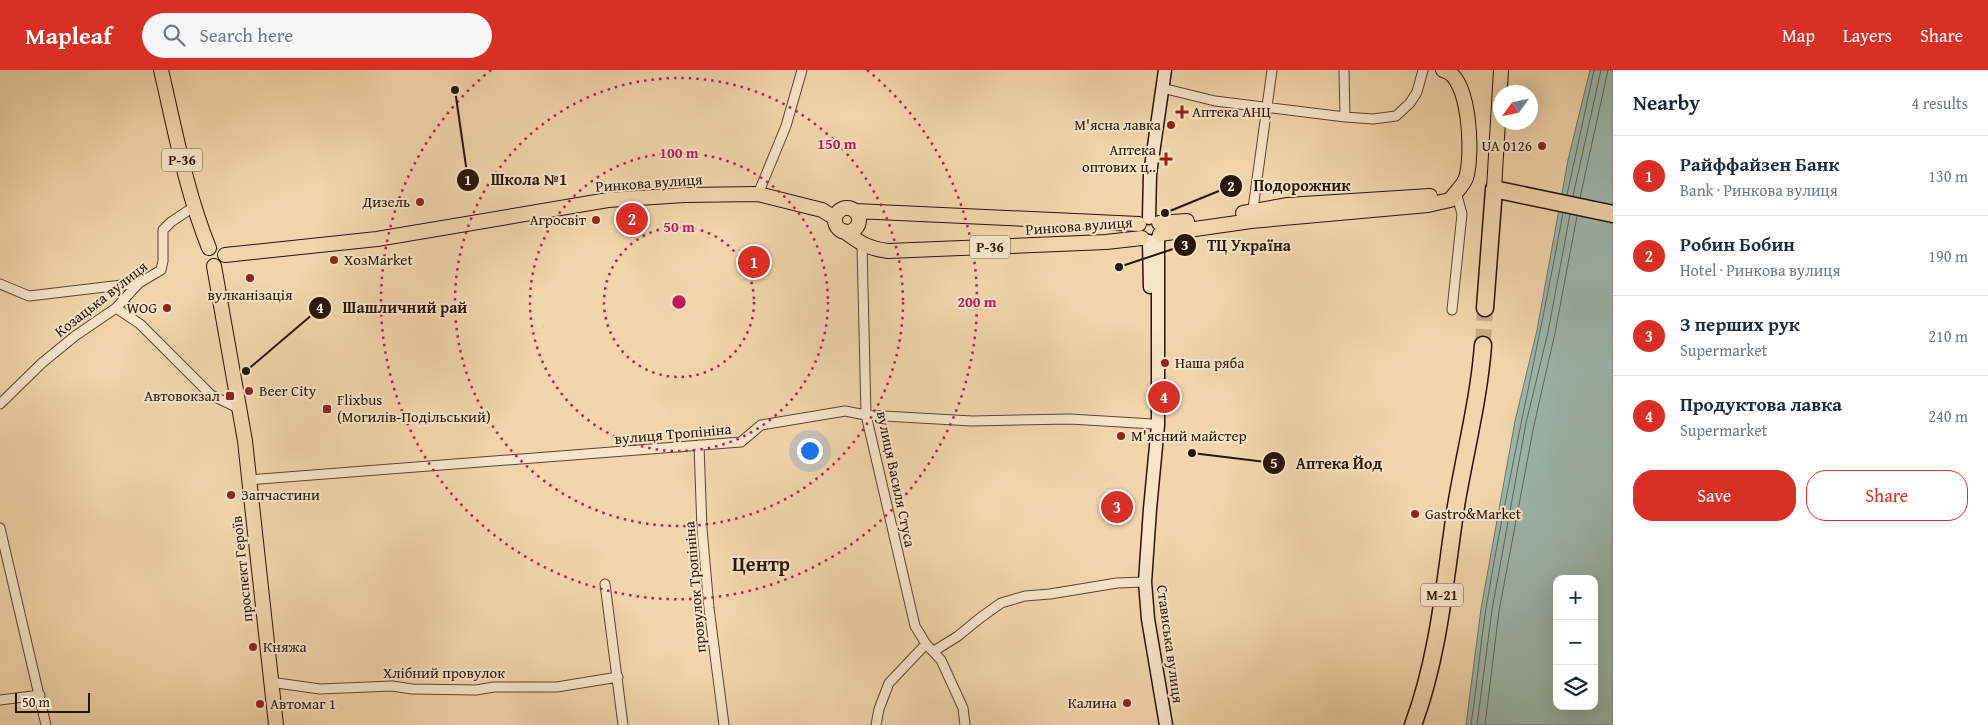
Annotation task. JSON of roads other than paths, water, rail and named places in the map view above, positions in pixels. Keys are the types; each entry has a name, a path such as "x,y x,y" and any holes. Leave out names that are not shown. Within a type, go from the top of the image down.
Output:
{"highway":[{"path":"1486,308 1494,189 1613,214"},
{"name":"М-21","path":"1413,725 1422,702 1432,658 1463,464 1480,375 1483,345"}],"main road":[{"name":"Р-36","path":"161,70 200,227 217,250"},
{"name":"Р-36","path":"170,70 201,203 217,250"},
{"name":"Стависька вулиця","path":"1165,70 1150,174 1153,424 1140,546 1142,582 1166,725"},
{"path":"1443,70 1448,71 1458,80 1464,98 1467,123 1469,150 1466,179 1456,192"},
{"path":"1494,189 1501,70"},
{"name":"Ринкова вулиця","path":"217,250 377,240 608,200 684,195 758,194 822,210 835,218 838,227 862,245 876,250 1106,242 1151,231 1252,216 1428,205 1450,200 1456,192"},
{"name":"Ринкова вулиця","path":"835,218 838,212 844,208 855,211 1151,231"},
{"path":"844,231 851,230 857,225 858,218 855,211"},
{"name":"Стависька вулиця","path":"1151,231 1158,425 1142,582 1141,617 1158,725"},
{"name":"проспект Героїв","path":"217,250 206,253 206,259 209,264 214,266 240,409 276,725"}],"street":[{"path":"758,194 786,126 802,70"},
{"path":"1252,216 1272,70"},
{"path":"1344,70 1345,117"},
{"path":"1162,88 1215,101 1373,119 1396,116 1410,103 1417,92 1423,70"},
{"path":"1452,310 1462,214 1456,192"},
{"name":"Козацька вулиця","path":"0,404 42,363 75,336 116,308 139,283 161,270 163,261 163,230 171,222 195,206"},
{"name":"вулиця Василя Стуса","path":"862,245 866,415 914,626 926,644 941,660 963,708 966,725"},
{"path":"0,284 29,296 139,283"},
{"path":"116,308 140,324 211,395 240,409"},
{"name":"вулиця Тропініна","path":"248,480 741,442 761,425 845,411 866,415 972,421 1070,419 1153,424"},
{"name":"провулок Тропініна","path":"699,445 702,529 708,608 724,725"},
{"path":"0,528 46,725"},
{"path":"934,651 958,636 1001,603 1025,596 1050,594 1117,583 1142,582"},
{"path":"605,584 623,725"},
{"path":"876,725 879,709 890,683 926,644"},
{"name":"Хлібний провулок","path":"270,682 320,689 392,686 412,690 476,690 494,687 557,687 618,677"},
{"path":"0,700 40,695"}],"water":[{"path":"1590,70 1613,70 1613,725 1466,725 1481,609 1515,421 1537,330 1568,160"}],"tunnel":[{"path":"1483,345 1485,308"}],"place":[{"name":"Школа №1","path":"455,90"},
{"name":"Аптека АНЦ","path":"1182,112"},
{"name":"М'ясна лавка","path":"1171,125"},
{"name":"UA 0126","path":"1542,146"},
{"name":"Аптека оптових ц..","path":"1166,159"},
{"name":"Дизель","path":"420,202"},
{"name":"Подорожник","path":"1165,213"},
{"name":"Робин Бобин","path":"632,219"},
{"name":"Агросвіт","path":"596,220"},
{"name":"ХозMarket","path":"334,260"},
{"name":"Райффайзен Банк","path":"754,262"},
{"name":"ТЦ Україна","path":"1119,267"},
{"name":"вулканізація","path":"250,278"},
{"name":"WOG","path":"167,308"},
{"name":"Наша ряба","path":"1165,363"},
{"name":"Шашличний рай","path":"246,371"},
{"name":"Beer City","path":"249,391"},
{"name":"Автовокзал","path":"230,396"},
{"name":"Продуктова лавка","path":"1164,397"},
{"name":"Flixbus (Могилів-Подільський)","path":"327,409"},
{"name":"М'ясний майстер","path":"1121,436"},
{"name":"Аптека Йод","path":"1192,453"},
{"name":"Запчастини","path":"231,495"},
{"name":"З перших рук","path":"1117,507"},
{"name":"Gastro&Market","path":"1415,514"},
{"name":"Княжа","path":"253,647"},
{"name":"Калина","path":"1127,703"},
{"name":"Автомаг 1","path":"260,704"}],"district":[{"name":"Центр","path":"761,564"}]}
